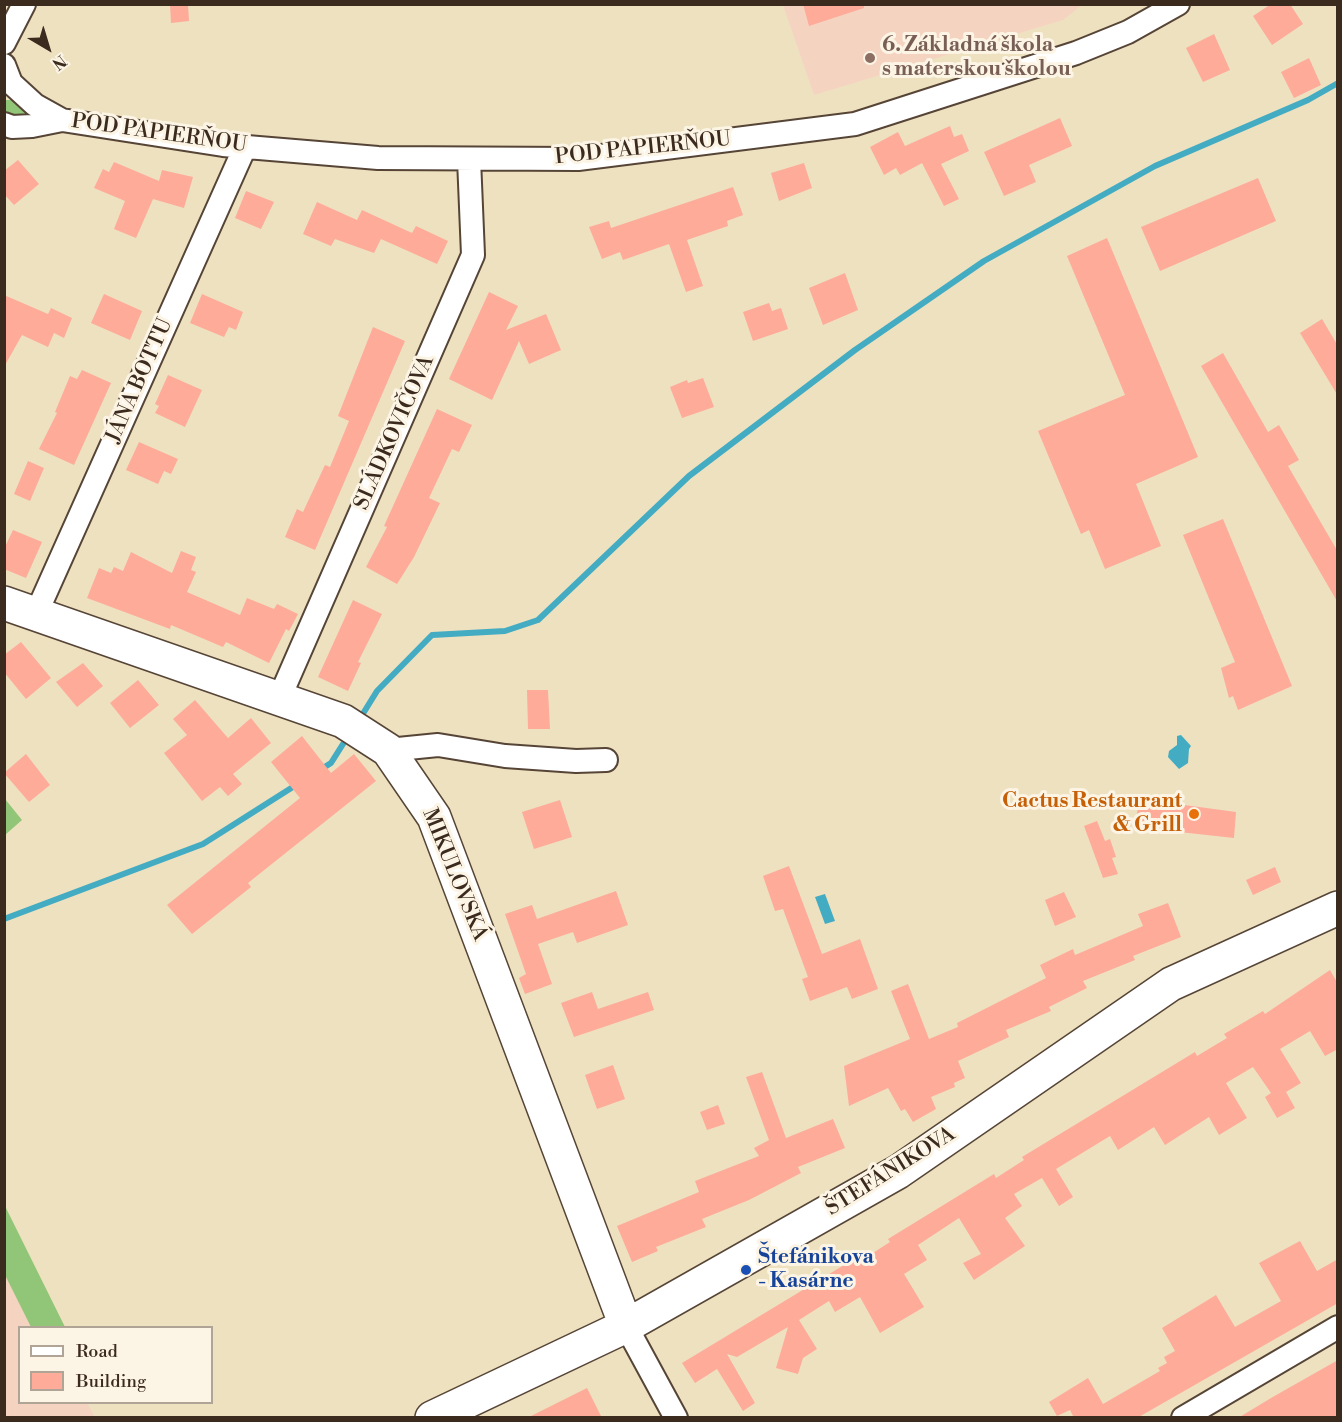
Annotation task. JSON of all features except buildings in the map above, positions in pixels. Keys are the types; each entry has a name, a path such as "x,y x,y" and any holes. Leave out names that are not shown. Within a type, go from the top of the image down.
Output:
{"street":[{"path":"4,43 24,4"},
{"name":"POD PAPIERŇOU","path":"4,64 11,84 35,105 62,120 245,147 378,158 578,159 855,124 1076,53 1128,32 1178,4"},
{"path":"7,128 62,120"},
{"name":"JÁNA BOTTU","path":"36,614 245,147"},
{"name":"SLÁDKOVIČOVA","path":"279,699 473,255 469,159"},
{"name":"MIKULOVSKÁ","path":"4,603 343,721 388,750 434,817 626,1326"},
{"path":"388,750 438,745 517,757 576,761 606,760"},
{"name":"ŠTEFÁNIKOVA","path":"432,1418 626,1326 898,1172 1171,984 1338,908"},
{"path":"626,1326 676,1418"},
{"path":"1183,1418 1338,1328"}],"shaded area":[{"name":"6. Základná škola s materskou školou","path":"783,5 1082,5 1063,20 814,95"},
{"path":"4,1235 50,1326 18,1326 18,1404 88,1404 95,1417 5,1417"}],"green space":[{"path":"4,100 15,100 37,116 9,114 5,112"},
{"path":"5,799 22,820 4,835"},
{"path":"4,1206 65,1326 30,1326 5,1275"}],"water":[{"path":"1181,735 1191,746 1188,763 1179,769 1168,757 1169,751 1177,745 1177,736"},
{"path":"825,894 835,921 825,924 815,897"}],"waterway":[{"path":"364,712 377,691 432,635 505,631 538,620 689,476 855,350 984,261 1155,166 1308,100 1338,83"},
{"path":"320,770 331,763 343,744"},
{"path":"4,919 203,844 296,785"}],"place":[{"name":"6. Základná škola s materskou školou","path":"870,58"},
{"name":"Cactus Restaurant & Grill","path":"1194,814"},
{"name":"Štefánikova - Kasárne","path":"746,1270"}]}
